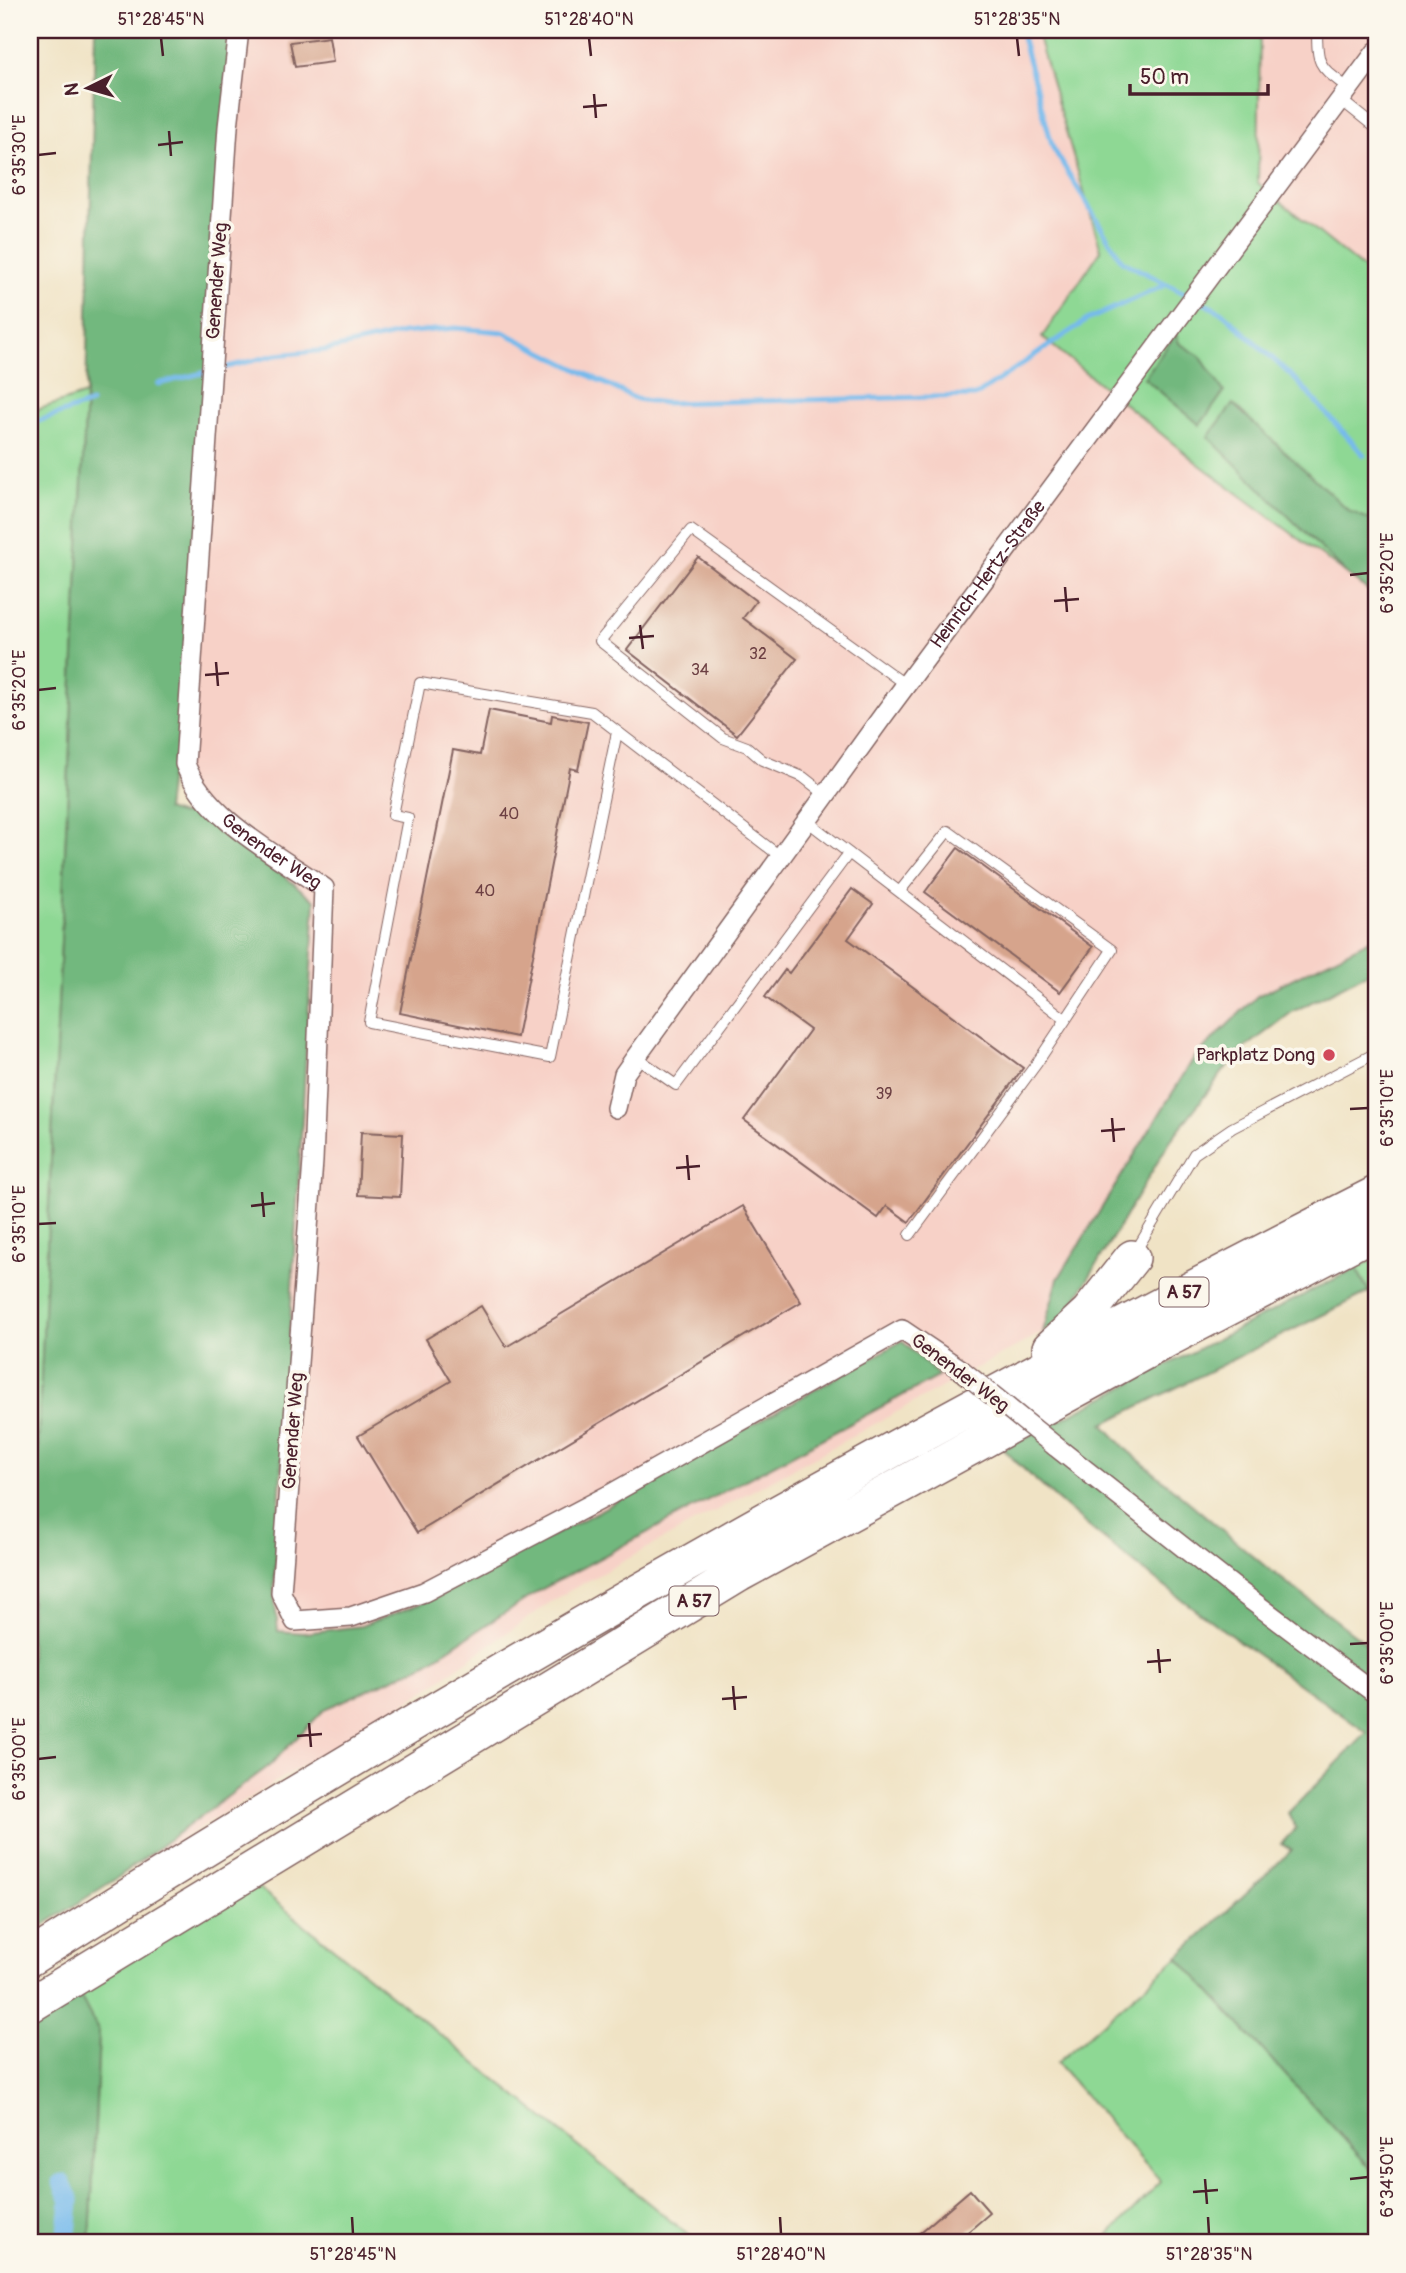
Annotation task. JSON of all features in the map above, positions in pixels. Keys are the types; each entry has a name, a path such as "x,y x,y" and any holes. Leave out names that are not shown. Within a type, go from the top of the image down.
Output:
{"highway":[{"name":"A 57","path":"30,1958 466,1692 718,1546 994,1394 1376,1194"},
{"name":"A 57","path":"30,2005 740,1574 1168,1339 1376,1231"},
{"path":"994,1394 1089,1312 1132,1258"}],"street":[{"name":"Genender Weg","path":"239,30 228,127 185,764 194,786 216,811 324,888 313,1161 281,1593 295,1621 351,1617 424,1592 611,1494 902,1330 960,1369 1055,1446 1376,1694"},
{"name":"Heinrich-Hertz-Straße","path":"616,1108 624,1074 636,1057 906,685 1376,52"}],"lane":[{"path":"1317,30 1317,59 1345,95 1376,128"},
{"path":"826,795 803,777 762,760 747,747 723,738 600,641 691,530 906,685"},
{"path":"617,733 550,1057 369,1022 408,818 393,815 420,682 592,712 781,857"},
{"path":"807,821 1065,1019"},
{"path":"900,891 948,831 1112,950 1037,1063 910,1235"},
{"path":"636,1057 676,1084 849,853"},
{"path":"1132,1258 1194,1153 1232,1128 1376,1053"}],"shaded area":[{"path":"239,30 1036,30 1101,250 1350,577 1376,596 1376,937 1257,996 1058,1279 1043,1332 558,1597 414,1698 120,1876 145,1564 185,764"},
{"path":"1260,30 1376,30 1376,279 1258,183"}],"green space":[{"path":"95,30 239,30 185,764 170,776 166,810 182,815 200,807 315,901 274,1592 278,1631 304,1633 361,1626 432,1599 597,1512 902,1341 939,1376 542,1589 425,1664 325,1709 269,1766 120,1876 30,1934 30,1620 86,394"},
{"path":"1036,30 1260,30 1258,183 1376,279 1376,596 1196,462 1042,337 1101,250"},
{"path":"1176,334 1179,343 1200,356 1224,392 1200,425 1144,378"},
{"path":"86,394 30,1620 30,412"},
{"path":"1233,404 1349,511 1376,522 1376,596 1350,577 1208,437"},
{"path":"1376,937 1376,969 1292,1012 1236,1055 1170,1141 1063,1321 1043,1332 1058,1279 1194,1058 1257,996"},
{"path":"1376,1258 1376,1297 1369,1292 1356,1268"},
{"path":"1356,1268 1369,1292 1103,1424 1127,1450 1265,1566 1376,1651 1376,2174 1178,1957 1292,1850 1281,1844 1296,1828 1288,1813 1367,1733 1133,1563 1045,1489 1003,1449"},
{"path":"254,1884 698,2243 90,2243 99,2033 77,1990"},
{"path":"1178,1957 1376,2174 1376,2243 1101,2243 1161,2182 1057,2063"},
{"path":"77,1990 99,2032 90,2243 30,2243 30,2022"}],"building":[{"path":"329,37 333,62 295,67 290,42"},
{"path":"698,557 756,601 743,618 797,659 737,735 627,650"},
{"path":"489,710 551,722 552,715 588,722 578,770 570,768 517,1037 400,1013 453,750 480,755"},
{"path":"958,848 1093,947 1060,992 925,892"},
{"path":"852,889 873,904 848,939 1023,1068 909,1222 887,1206 878,1218 744,1120 810,1030 765,997 785,970 789,973"},
{"path":"361,1132 403,1134 400,1197 358,1195"},
{"path":"743,1206 801,1302 417,1533 358,1436 451,1381 426,1339 481,1306 506,1347"},
{"path":"970,2190 990,2213 955,2243 908,2243"}],"waterway":[{"path":"1020,30 1053,148 1122,261 1223,313 1297,381 1364,455"},
{"path":"158,384 276,355 327,350 403,333 455,328 503,332 636,399 664,403 975,396 1087,320 1165,285"},
{"path":"30,424 91,403"},
{"path":"62,2183 70,2201 66,2243"}],"place":[{"name":"Parkplatz Dong","path":"1329,1055"}]}
